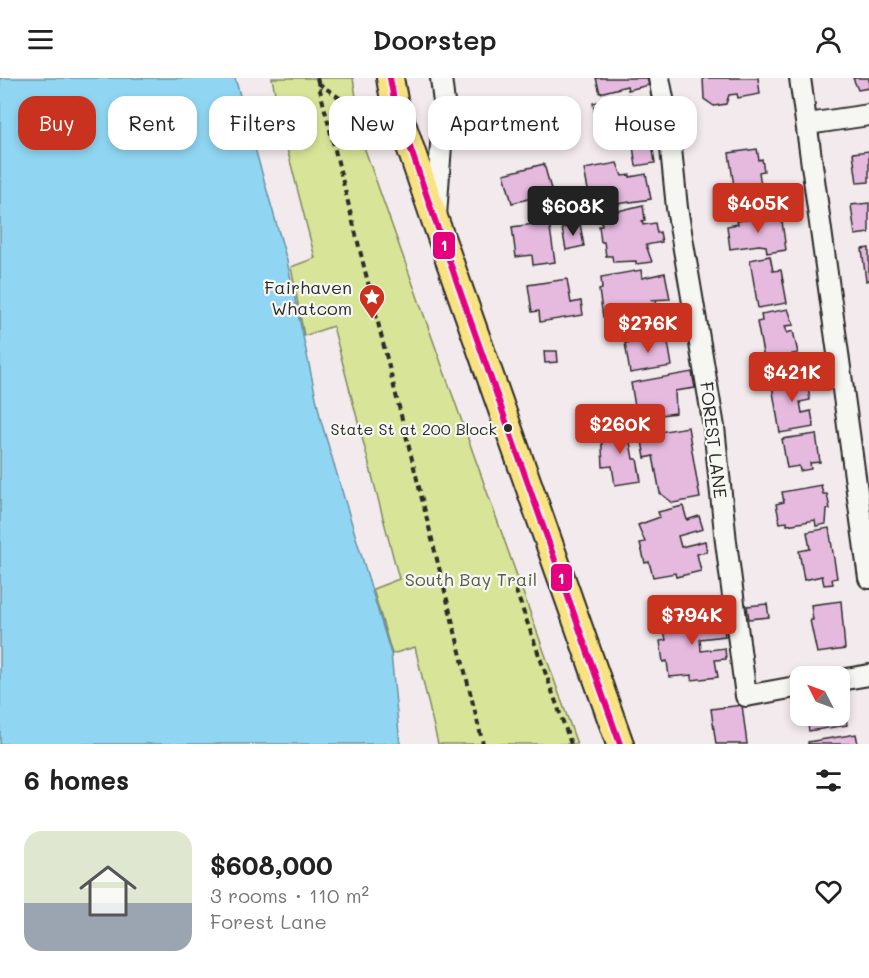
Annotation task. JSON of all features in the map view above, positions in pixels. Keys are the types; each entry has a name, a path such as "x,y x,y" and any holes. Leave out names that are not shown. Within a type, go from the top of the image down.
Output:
{"main road":[{"path":"390,78 394,100 436,223 620,744"}],"street":[{"path":"436,223 444,103 441,78"},
{"name":"FOREST LANE","path":"659,78 669,129 677,208 714,427 731,587 746,696 790,688"},
{"path":"800,78 869,578"},
{"path":"808,124 869,115"},
{"path":"850,678 869,675"}],"path":[{"path":"317,80 338,96"},
{"path":"317,80 483,744"},
{"path":"512,580 571,744"}],"green space":[{"name":"South Bay Trail","path":"272,78 353,78 356,96 329,96 329,150 365,150 577,744 438,744 415,647 392,654 373,589 399,579 333,326 304,336 291,267 315,258 287,150 317,150 317,96 276,96"}],"water":[{"path":"0,78 235,78 240,96 209,96 209,150 255,150 287,261 321,421 391,654 400,744 0,744"}],"building":[{"path":"596,78 647,78 649,85 628,90 627,86 600,93"},
{"path":"703,78 758,78 760,94 738,98 737,94 729,95 726,104 714,106 704,99"},
{"path":"853,78 869,78 869,88 858,90"},
{"path":"757,149 764,171 759,172 762,192 735,193 729,153"},
{"path":"634,150 653,150 655,163 636,166"},
{"path":"869,151 869,182 857,183 853,153"},
{"path":"617,163 622,176 646,174 651,199 596,207 589,195 584,169"},
{"path":"544,164 552,193 512,203 504,174"},
{"path":"869,203 869,233 855,235 851,205"},
{"path":"643,205 645,220 642,221 643,225 655,223 662,242 646,245 652,262 636,264 636,261 613,262 612,256 606,256 604,242 601,242 599,226 602,226 601,215"},
{"path":"781,214 786,250 767,253 766,246 759,245 730,249 727,226 738,224 737,221"},
{"path":"549,222 555,262 533,265 532,255 516,257 512,227"},
{"path":"580,224 584,246 566,250 562,228"},
{"path":"869,248 869,280 866,281 862,249"},
{"path":"770,256 773,271 781,270 787,303 758,308 750,260"},
{"path":"641,270 642,278 665,273 670,299 650,300 656,300 657,309 653,314 654,327 617,332 617,329 612,330 610,316 603,317 599,290 602,289 601,277"},
{"path":"567,279 571,303 581,301 583,315 540,322 539,311 532,312 528,285"},
{"path":"788,309 794,325 785,326 787,333 793,331 798,353 792,354 794,362 779,365 777,356 764,359 757,322 762,321 761,314"},
{"path":"667,336 672,366 630,373 625,343"},
{"path":"544,351 557,351 558,362 545,363"},
{"path":"692,372 695,388 675,391 676,413 637,418 631,383"},
{"path":"806,374 810,400 800,402 802,413 811,411 814,427 780,433 771,380"},
{"path":"627,425 633,459 637,459 641,481 615,485 612,466 603,467 601,430"},
{"path":"688,427 700,498 673,503 660,493 653,456 645,458 641,435"},
{"path":"816,434 820,462 810,463 811,469 800,471 799,466 787,468 782,439"},
{"path":"821,485 823,494 827,494 830,509 827,509 826,524 816,526 815,520 787,525 787,522 780,523 776,504 784,502 782,492"},
{"path":"683,506 687,520 699,516 703,529 678,536 681,547 705,541 707,552 697,554 701,571 676,577 675,573 653,577 649,562 645,563 640,543 645,542 638,525 660,517 658,512"},
{"path":"829,528 837,578 832,579 833,584 824,585 822,576 804,580 799,551 810,549 807,532"},
{"path":"841,601 845,649 817,653 810,620 813,620 811,605"},
{"path":"767,604 769,617 749,619 747,606"},
{"path":"709,610 710,624 723,623 725,636 700,639 701,651 725,648 726,659 715,660 718,677 692,680 692,675 669,677 667,661 663,662 660,641 666,640 662,623 684,618 683,613"},
{"path":"742,705 747,744 716,744 711,709"},
{"path":"808,726 841,726 809,731"},
{"path":"856,734 858,744 808,744 808,742"}],"transit line":[{"name":"1","path":"390,78 394,100 436,223 620,744"}],"place":[{"name":"Fairhaven Whatcom","path":"372,320"},
{"name":"State St at 200 Block","path":"508,428"}]}
